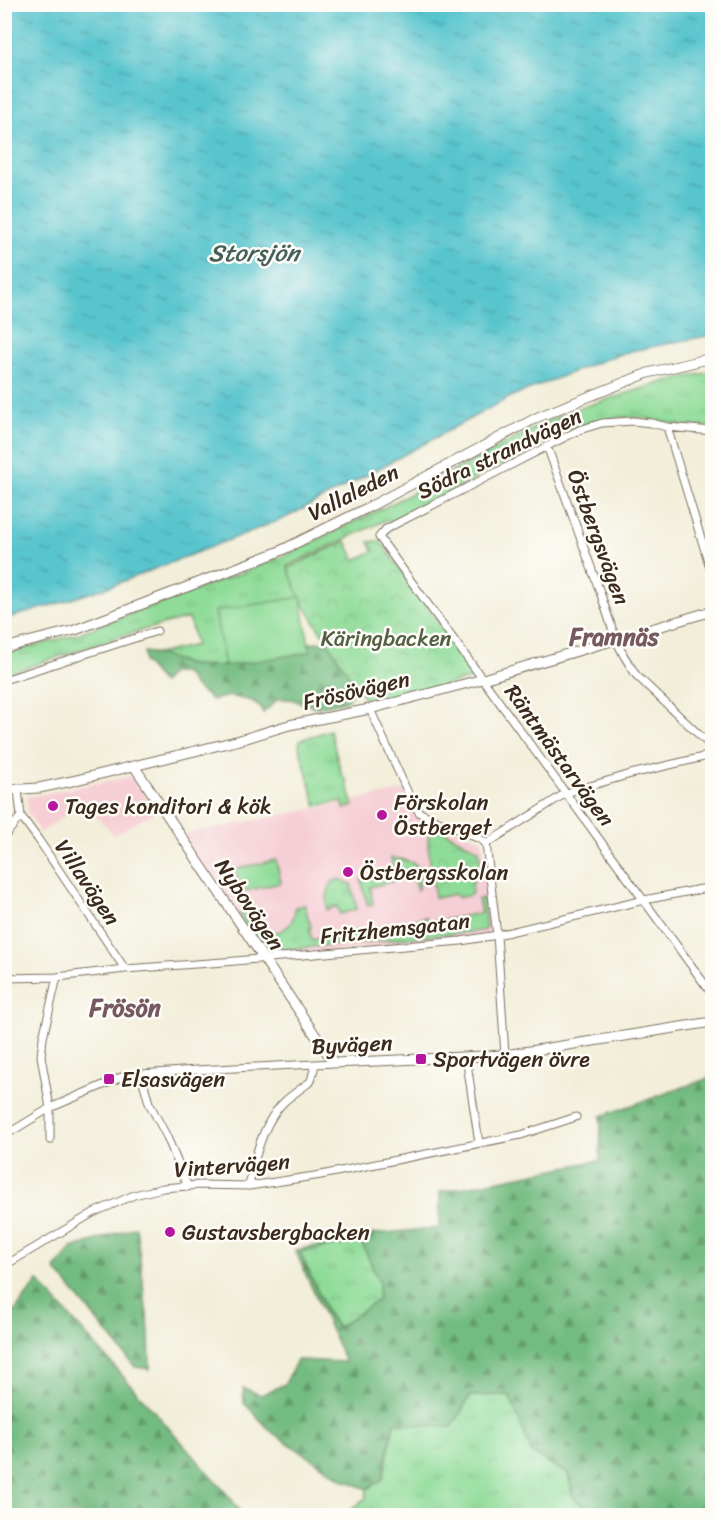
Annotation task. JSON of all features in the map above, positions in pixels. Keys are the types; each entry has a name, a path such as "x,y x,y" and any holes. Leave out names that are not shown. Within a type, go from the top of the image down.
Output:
{"street":[{"name":"Vallaleden","path":"4,648 75,630 278,552 371,506 538,417 648,373 712,358"},
{"name":"Södra strandvägen","path":"379,537 386,530 579,430 602,423 633,421 667,428 712,431"},
{"path":"667,428 712,574"},
{"name":"Östbergsvägen","path":"547,446 616,640 624,656 636,675 712,747"},
{"name":"Räntmästarvägen","path":"379,537 712,994"},
{"name":"Frösövägen","path":"4,790 58,784 240,740 289,725 370,709 483,679 712,611"},
{"path":"4,680 157,631"},
{"path":"370,709 413,804 420,813 482,840 486,844 497,935 505,1055"},
{"path":"486,844 566,793 631,774 712,755"},
{"name":"Nybovägen","path":"134,766 334,1064"},
{"path":"4,837 21,816 18,790"},
{"name":"Villavägen","path":"21,816 125,969"},
{"name":"Fritzhemsgatan","path":"4,978 57,976 461,941 712,887"},
{"path":"50,1140 50,1108 41,1056 57,976"},
{"path":"704,983 712,981"},
{"name":"Byvägen","path":"4,1136 50,1108 124,1076 505,1055 712,1022"},
{"path":"466,1057 479,1143"},
{"path":"249,1186 255,1158 275,1112 284,1102 311,1082 315,1065"},
{"path":"141,1074 149,1104 167,1137 188,1187"},
{"name":"Vintervägen","path":"4,1266 93,1213 134,1195 163,1188 200,1185 249,1186 321,1175 521,1135 576,1117"}],"shaded area":[{"path":"132,776 157,811 114,835 84,803 40,833 28,813 27,797"},
{"name":"Östbergsskolan","path":"407,790 420,813 482,840 497,935 264,958 181,835"}],"green space":[{"path":"712,372 712,427 685,426 644,418 621,417 573,428 394,521 384,521 287,566 301,597 216,612 225,666 190,665 158,654 196,645 189,618 124,635 5,675 5,654 74,635 282,557 391,504 550,420 583,407 670,380"},
{"name":"Käringbacken","path":"346,541 355,560 374,551 369,542 380,541 478,677 368,704 301,601 288,568"},
{"path":"301,597 310,652 225,666 215,611"},
{"path":"328,642 342,652 337,657 355,675 357,683 346,701 318,707 291,699 278,699 263,713 260,706 252,701 230,696 212,700 182,673 172,673 162,683 144,662 144,652 158,654 190,665 225,666 309,652 308,643 325,644"},
{"path":"330,730 342,776 345,777 354,806 344,809 342,801 316,806 299,746 300,740"},
{"path":"429,823 479,850 481,866 475,867 471,895 457,898 455,894 435,898 428,846"},
{"path":"391,858 416,864 420,877 418,889 413,876 370,887 373,904 368,906 361,880 394,870"},
{"path":"276,860 281,883 240,892 235,869"},
{"path":"339,879 351,884 357,909 340,914 337,906 327,910 330,885"},
{"path":"483,898 486,927 481,931 271,951 264,951 259,946 239,914 254,910 255,912 249,914 254,923 260,929 275,932 289,925 295,907 305,905 312,940 426,917 427,923 481,913 478,899"},
{"path":"712,1077 712,1515 596,1515 573,1497 568,1474 532,1453 509,1395 470,1396 452,1427 394,1423 383,1479 367,1489 342,1479 273,1433 244,1403 243,1388 261,1395 285,1384 297,1360 345,1362 295,1250 375,1234 439,1228 440,1192 600,1160 601,1116","holes":["361,1241 379,1282 378,1300 338,1327 329,1316 300,1252"]},
{"path":"136,1227 149,1331 150,1369 135,1367 55,1269 72,1248"},
{"path":"361,1241 379,1282 378,1300 338,1327 329,1316 299,1252"},
{"path":"38,1281 185,1446 243,1515 5,1515 5,1324"},
{"path":"510,1395 532,1453 568,1474 573,1497 596,1515 348,1516 347,1513 366,1498 367,1489 383,1479 394,1423 452,1427 470,1396"}],"water":[{"name":"Storsjön","path":"5,4 712,5 712,335 611,357 512,396 285,518 116,584 5,619"}],"place":[{"name":"Tages konditori & kök","path":"53,806"},
{"name":"Förskolan Östberget","path":"382,815"},
{"name":"Östbergsskolan","path":"348,872"},
{"name":"Sportvägen övre","path":"421,1059"},
{"name":"Elsasvägen","path":"109,1079"},
{"name":"Gustavsbergbacken","path":"170,1232"}],"district":[{"name":"Framnäs","path":"614,637"},
{"name":"Frösön","path":"125,1008"}]}
